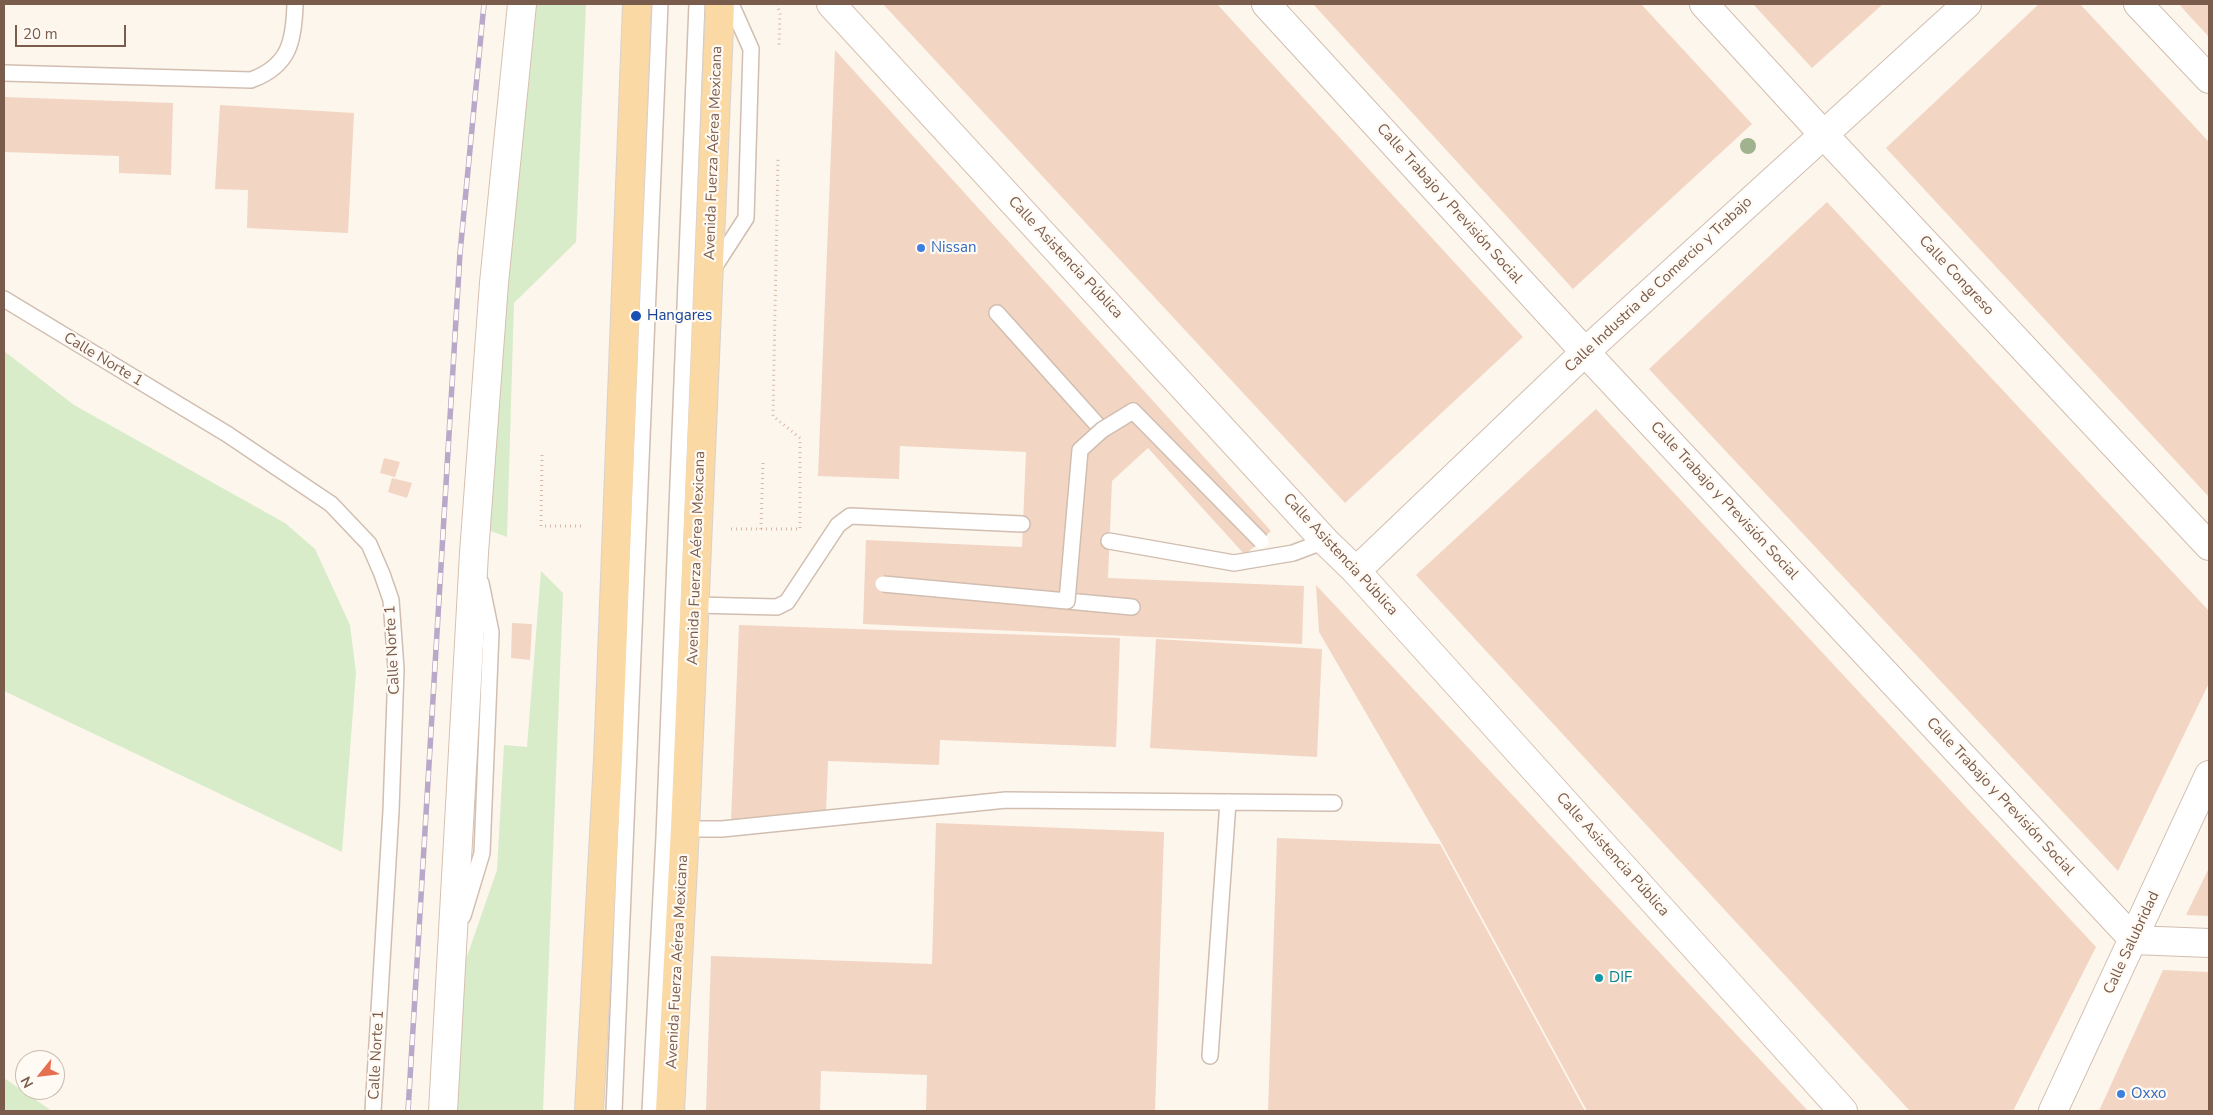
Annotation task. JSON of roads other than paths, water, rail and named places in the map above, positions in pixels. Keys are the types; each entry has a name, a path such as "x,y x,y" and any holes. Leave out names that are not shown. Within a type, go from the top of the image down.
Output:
{"main road":[{"path":"589,1111 608,760 637,4"},
{"name":"Avenida Fuerza Aérea Mexicana","path":"670,1111 685,829 720,4"}],"street":[{"path":"443,1111 474,553 494,283 522,4"},
{"name":"Calle Asistencia Pública","path":"832,4 1325,541 1356,571 1843,1111"},
{"name":"Calle Trabajo y Previsión Social","path":"1266,4 1585,352 2134,940"},
{"name":"Calle Congreso","path":"1704,4 1824,135 2209,546"},
{"name":"Calle Industria de Comercio y Trabajo","path":"1356,571 1585,352 1967,4"},
{"path":"2138,4 2209,80"},
{"name":"Calle Salubridad","path":"2053,1111 2209,775"},
{"path":"2134,940 2209,943"}],"lane":[{"path":"4,73 251,80 271,69 291,45 295,4"},
{"path":"614,1111 660,4"},
{"path":"650,1111 664,836 697,4"},
{"path":"708,277 746,218 751,49 731,4"},
{"name":"Calle Norte 1","path":"4,299 227,434 331,504 368,544 382,574 391,600 396,669 390,820 374,1111"},
{"path":"997,312 1102,430"},
{"path":"1067,601 1080,450 1102,430 1133,411 1276,556"},
{"path":"695,605 777,607 787,602 838,525 850,516 1022,524"},
{"path":"1109,541 1234,563 1293,553 1325,541"},
{"path":"883,584 1132,607"},
{"path":"685,829 722,830 1006,800 1334,803"},
{"path":"1210,1056 1228,802"}],"railway":[{"path":"408,1111 460,253 484,4"}],"place":[{"name":"Nissan","path":"921,248"},
{"name":"Hangares","path":"636,316"},
{"name":"DIF","path":"1599,978"},
{"name":"Oxxo","path":"2121,1094"}]}
